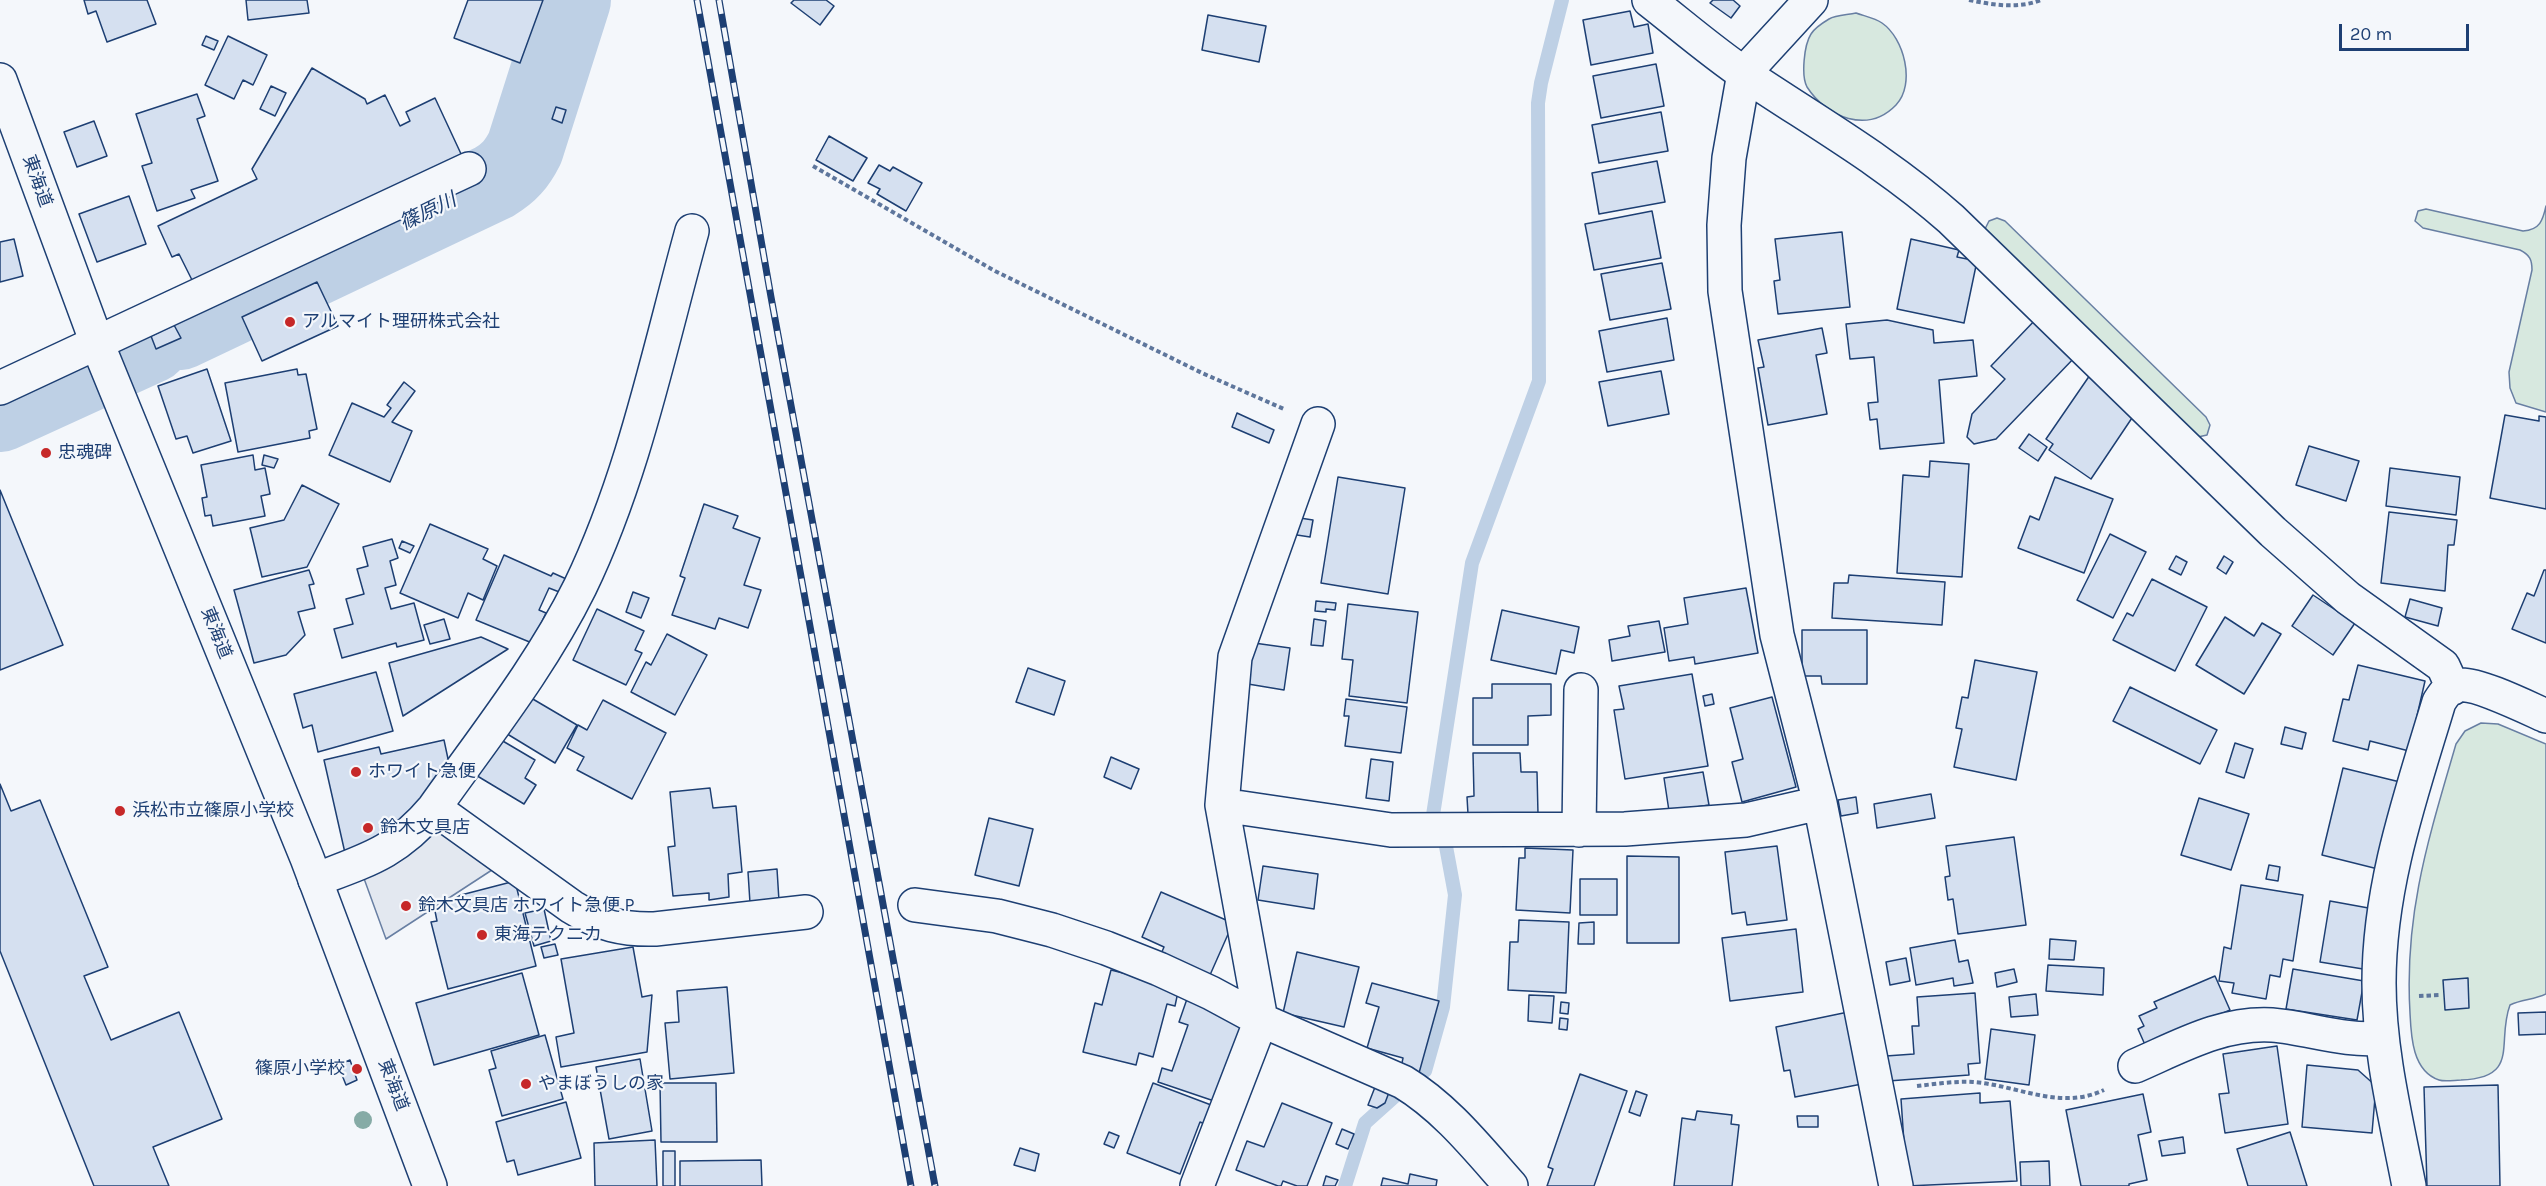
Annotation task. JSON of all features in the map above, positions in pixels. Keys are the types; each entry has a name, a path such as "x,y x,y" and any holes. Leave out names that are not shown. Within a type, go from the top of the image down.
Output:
{"street":[{"path":"1649,0 1744,74 1882,162 1918,189 1952,219 2302,559 2387,628 2443,666 2453,688"},
{"path":"1811,0 1744,74 1730,158 1724,225 1725,291 1777,635 1820,803 1896,1186"},
{"name":"東海道","path":"0,80 103,357 274,771 430,1186"},
{"path":"0,388 103,357 469,169"},
{"path":"315,880 369,860 394,847 416,830 534,666 574,598 598,547 629,461 692,231"},
{"path":"1197,1186 1261,1020 1222,805 1235,657 1318,424"},
{"path":"2409,1186 2382,1038 2379,975 2387,885 2398,836 2439,702 2446,691 2459,685 2474,687 2546,716"},
{"path":"1579,830 1581,690"},
{"path":"1222,805 1392,830 1579,830 1746,820 1820,803"},
{"path":"434,808 572,907 590,918 611,926 633,930 655,929 806,912"},
{"path":"915,905 997,916 1052,930 1106,948 1159,969 1261,1020 1403,1082 1421,1093 1437,1107 1511,1186"},
{"path":"2135,1066 2212,1032 2232,1027 2273,1025 2362,1040 2382,1038"}],"path":[{"path":"1969,0 2008,6 2041,0"},
{"path":"813,166 995,271 1202,373 1318,424"},
{"path":"2408,997 2439,995"},
{"path":"1877,1088 1972,1082 2046,1097 2078,1098 2110,1087 2124,1078 2135,1066"}],"shaded area":[{"path":"1856,13 1879,21 1890,30 1905,62 1906,74 1902,96 1896,105 1885,114 1873,119 1848,118 1825,107 1807,87 1804,76 1805,53 1812,32 1832,18"},
{"path":"2546,206 2546,412 2516,403 2510,388 2509,372 2532,270 2530,258 2520,250 2423,228 2415,221 2418,211 2426,209 2523,231 2533,229 2540,223"},
{"path":"1997,218 2005,221 2206,417 2210,425 2207,435 2198,437 1985,229 1989,221"},
{"path":"2481,723 2498,724 2546,744 2546,994 2510,1005 2506,1019 2503,1056 2492,1073 2480,1078 2441,1081 2423,1069 2412,1041 2409,977 2411,942 2415,908 2428,844 2456,744 2465,731"},
{"name":"鈴木文具店 ホワイト急便 P","path":"434,824 495,868 386,939 362,873"}],"building":[{"path":"84,0 147,0 156,24 107,42 96,11 88,14"},
{"path":"246,0 307,0 309,13 248,20"},
{"path":"468,0 543,0 520,63 454,38"},
{"path":"794,0 826,0 834,6 820,25 791,3"},
{"path":"1713,0 1733,0 1740,6 1731,18 1710,3"},
{"path":"1630,11 1634,27 1648,24 1653,53 1591,65 1583,20"},
{"path":"1208,15 1266,26 1259,62 1202,50"},
{"path":"206,36 218,41 214,50 202,45"},
{"path":"228,36 267,55 253,85 243,80 234,99 205,85"},
{"path":"1656,64 1664,106 1601,118 1593,76"},
{"path":"312,68 365,99 367,104 385,95 400,126 410,121 406,112 435,98 462,156 193,282 179,254 172,257 158,226 257,179 252,169"},
{"path":"271,86 286,93 275,116 260,109"},
{"path":"197,94 205,116 197,119 218,181 191,190 195,198 157,211 142,166 152,163 136,114"},
{"path":"556,107 566,110 562,123 552,119"},
{"path":"1661,112 1668,151 1599,163 1592,125"},
{"path":"94,121 107,156 77,167 64,132"},
{"path":"829,136 867,158 853,181 816,160"},
{"path":"1657,161 1665,202 1599,214 1592,173"},
{"path":"879,165 890,171 893,167 922,183 906,211 877,194 880,189 868,183"},
{"path":"129,196 146,244 97,262 79,214"},
{"path":"1652,211 1661,258 1594,270 1585,224"},
{"path":"1842,232 1850,307 1778,314 1774,281 1780,280 1775,239"},
{"path":"14,239 23,276 0,282 0,242"},
{"path":"1911,239 1959,250 1957,257 1977,261 1964,323 1897,309"},
{"path":"1662,263 1671,309 1610,320 1601,274"},
{"path":"317,282 338,326 262,361 242,317"},
{"path":"2038,317 2077,355 1996,439 1974,444 1967,437 1972,414 2005,379 1991,366"},
{"path":"1667,318 1674,360 1607,372 1599,331"},
{"path":"1887,320 1933,330 1934,343 1973,340 1977,376 1939,380 1944,443 1880,449 1877,419 1870,420 1868,403 1878,402 1874,357 1850,359 1846,324"},
{"path":"174,325 181,338 156,349 151,336"},
{"path":"1822,328 1827,353 1816,355 1827,414 1768,425 1758,368 1764,367 1758,340"},
{"path":"207,369 231,441 193,453 187,436 176,439 158,386"},
{"path":"297,369 298,375 306,374 317,429 309,431 310,438 238,452 225,383"},
{"path":"1661,371 1669,414 1608,426 1599,382"},
{"path":"2090,375 2138,409 2091,479 2049,450 2053,444 2046,439"},
{"path":"404,382 415,391 392,422 412,431 390,482 329,455 352,403 384,417 391,408 387,405"},
{"path":"1237,413 1274,430 1269,443 1232,427"},
{"path":"2505,415 2539,421 2539,416 2546,417 2546,509 2490,498"},
{"path":"2029,434 2047,447 2038,461 2019,448"},
{"path":"2309,446 2359,461 2346,501 2296,485"},
{"path":"253,455 255,470 265,468 270,494 261,496 265,516 213,526 211,515 205,516 202,498 207,497 201,465"},
{"path":"264,455 278,459 274,468 262,465"},
{"path":"1930,461 1969,464 1962,577 1897,573 1903,475 1929,477"},
{"path":"2390,468 2460,477 2456,515 2386,506"},
{"path":"1338,477 1405,488 1388,594 1321,583"},
{"path":"2055,477 2113,499 2084,573 2018,548 2030,516 2039,520"},
{"path":"302,485 339,504 307,567 262,577 250,528 284,520"},
{"path":"0,490 63,645 0,670"},
{"path":"704,504 738,516 733,528 760,538 744,585 761,590 748,628 719,618 715,629 672,615 685,578 680,576"},
{"path":"2389,512 2457,520 2454,545 2448,545 2445,591 2381,583"},
{"path":"1300,518 1313,520 1310,537 1297,535"},
{"path":"430,524 488,549 483,559 497,566 483,600 468,593 458,618 400,593"},
{"path":"2110,534 2146,552 2113,618 2077,600"},
{"path":"392,539 398,558 390,561 396,585 385,588 391,609 414,603 424,640 397,647 396,643 342,658 334,629 353,624 346,599 364,594 357,569 368,566 363,547"},
{"path":"402,541 414,546 410,553 399,548"},
{"path":"504,555 551,576 553,573 573,582 567,595 549,588 539,610 546,613 532,643 476,620"},
{"path":"2176,556 2187,562 2181,575 2169,569"},
{"path":"2224,556 2233,562 2226,574 2217,568"},
{"path":"309,570 314,584 309,585 315,608 298,612 305,635 286,655 254,663 234,590"},
{"path":"2544,570 2546,570 2546,643 2512,629 2527,593 2534,596"},
{"path":"1849,575 1945,582 1942,625 1832,618 1834,583 1848,583"},
{"path":"2152,579 2207,607 2175,671 2113,640 2127,613 2133,616"},
{"path":"1746,588 1758,653 1695,664 1694,657 1669,661 1664,628 1688,624 1684,598"},
{"path":"633,592 649,598 641,618 626,612"},
{"path":"2313,595 2355,623 2333,655 2292,626"},
{"path":"2410,599 2442,608 2438,626 2405,617"},
{"path":"1316,601 1336,603 1335,610 1315,611"},
{"path":"1348,604 1418,612 1407,703 1349,696 1353,660 1342,659"},
{"path":"597,609 644,631 635,650 642,653 626,685 573,660"},
{"path":"1502,610 1579,627 1574,653 1561,650 1556,674 1491,660"},
{"path":"2225,617 2254,636 2262,623 2281,634 2244,694 2196,665"},
{"path":"444,619 450,639 430,644 424,625"},
{"path":"1314,619 1326,621 1323,646 1311,645"},
{"path":"1659,621 1665,652 1612,661 1609,640 1630,636 1628,626"},
{"path":"1802,630 1867,630 1867,684 1822,684 1821,676 1802,676"},
{"path":"667,634 707,655 675,715 631,692 646,662 651,665"},
{"path":"481,637 508,649 403,716 389,663"},
{"path":"1254,643 1290,648 1284,690 1248,684"},
{"path":"1975,660 2037,672 2016,780 1954,767 1962,729 1956,728 1962,697 1968,698"},
{"path":"2358,665 2425,681 2409,751 2370,741 2368,750 2333,741 2343,699 2349,700"},
{"path":"1028,668 1065,681 1054,715 1016,702"},
{"path":"376,672 393,731 318,752 312,725 303,728 294,694"},
{"path":"1692,674 1708,766 1625,779 1614,710 1624,709 1619,686"},
{"path":"1492,684 1551,684 1551,715 1528,716 1528,745 1473,745 1473,698 1492,698"},
{"path":"2130,687 2217,730 2200,764 2113,721"},
{"path":"1712,694 1714,704 1705,706 1703,696"},
{"path":"526,695 577,725 555,763 504,732"},
{"path":"1772,697 1796,787 1742,802 1732,762 1743,759 1730,708"},
{"path":"1346,699 1407,707 1401,753 1345,746 1349,716 1344,716"},
{"path":"603,700 666,733 632,799 577,770 584,757 567,748 578,725 587,730"},
{"path":"2285,727 2306,733 2302,749 2281,744"},
{"path":"496,737 535,760 525,778 536,785 524,804 474,774"},
{"path":"444,740 451,773 382,845 345,853 324,760 379,747 381,754"},
{"path":"2235,743 2253,749 2244,778 2226,772"},
{"path":"1473,753 1520,753 1521,772 1537,772 1538,814 1468,814 1467,797 1474,796"},
{"path":"1111,757 1139,769 1131,789 1104,777"},
{"path":"1371,759 1393,762 1389,801 1366,798"},
{"path":"2343,768 2400,782 2378,869 2322,855"},
{"path":"1703,772 1709,805 1669,811 1664,778"},
{"path":"0,784 11,811 40,800 108,967 84,976 111,1040 179,1012 222,1119 153,1147 169,1186 94,1186 0,951"},
{"path":"710,788 713,808 736,806 742,872 728,874 729,897 709,900 709,893 673,896 668,847 675,846 670,792"},
{"path":"1931,794 1935,818 1877,828 1874,804"},
{"path":"1856,797 1858,813 1841,816 1838,800"},
{"path":"2199,798 2249,814 2231,870 2181,855"},
{"path":"989,818 1033,829 1019,886 975,875"},
{"path":"2014,837 2026,925 1958,934 1953,899 1948,900 1945,877 1950,876 1946,846"},
{"path":"1777,846 1787,920 1747,925 1745,912 1732,914 1725,852"},
{"path":"1525,848 1573,850 1570,913 1516,910 1519,858 1525,858"},
{"path":"1627,856 1679,857 1679,943 1627,943"},
{"path":"2269,865 2280,867 2278,881 2266,879"},
{"path":"1263,866 1318,874 1314,909 1258,900"},
{"path":"777,869 779,901 750,903 748,872"},
{"path":"1580,879 1617,879 1617,915 1580,915"},
{"path":"515,881 536,966 448,989 431,922 437,921 435,911 461,895"},
{"path":"2241,885 2303,895 2293,961 2283,959 2280,977 2270,975 2266,999 2232,993 2234,983 2219,981 2224,947 2231,949"},
{"path":"1161,892 1233,923 1210,975 1161,954 1164,947 1142,937"},
{"path":"2330,901 2374,909 2363,969 2320,962"},
{"path":"544,909 551,941 534,946 525,913"},
{"path":"1519,920 1569,922 1566,993 1508,990 1510,942 1518,942"},
{"path":"1594,922 1594,944 1578,944 1579,923"},
{"path":"1796,929 1803,992 1730,1001 1722,938"},
{"path":"2050,939 2076,941 2074,960 2049,959"},
{"path":"1955,940 1959,962 1968,960 1973,983 1954,986 1953,978 1916,985 1910,948"},
{"path":"555,944 558,955 544,958 541,947"},
{"path":"633,947 642,997 652,995 647,1052 561,1067 556,1037 574,1033 561,959"},
{"path":"1297,952 1359,967 1344,1027 1283,1013"},
{"path":"1906,958 1910,981 1890,985 1886,962"},
{"path":"2048,965 2104,968 2103,995 2046,991"},
{"path":"2014,969 2017,982 1997,987 1995,973"},
{"path":"2293,969 2364,981 2357,1020 2286,1009"},
{"path":"1111,970 1179,987 1175,1006 1167,1004 1153,1057 1139,1053 1136,1065 1083,1052 1095,1003 1102,1005"},
{"path":"522,973 539,1035 434,1065 416,1003"},
{"path":"2215,976 2230,1010 2146,1047 2138,1029 2144,1026 2139,1016 2157,1008 2154,1002"},
{"path":"2468,978 2469,1008 2445,1010 2443,980"},
{"path":"1372,983 1439,1001 1419,1073 1401,1068 1403,1058 1367,1048 1379,1007 1366,1003"},
{"path":"727,987 734,1073 670,1079 665,1023 679,1022 677,991"},
{"path":"1975,993 1980,1063 1968,1064 1969,1075 1888,1081 1886,1056 1914,1054 1912,1026 1919,1026 1917,997"},
{"path":"2036,994 2038,1015 2011,1017 2009,997"},
{"path":"1529,995 1554,996 1552,1023 1528,1021"},
{"path":"1188,996 1251,1024 1220,1103 1158,1082 1162,1068 1172,1071 1188,1025 1179,1022"},
{"path":"1561,1002 1569,1003 1568,1014 1560,1013"},
{"path":"1853,1011 1867,1083 1795,1097 1790,1070 1784,1071 1776,1027"},
{"path":"2546,1012 2546,1034 2519,1035 2518,1013"},
{"path":"1560,1018 1568,1019 1567,1030 1559,1029"},
{"path":"1991,1029 2035,1035 2029,1085 1985,1079"},
{"name":"やまぼうしの家","path":"545,1035 563,1099 502,1116 489,1070 496,1068 491,1051"},
{"path":"2277,1046 2288,1124 2225,1133 2219,1094 2229,1093 2223,1054"},
{"path":"640,1059 652,1131 609,1139 596,1067"},
{"path":"350,1060 357,1080 346,1085 338,1065"},
{"path":"2307,1065 2358,1070 2376,1086 2372,1133 2302,1127"},
{"path":"1580,1074 1627,1091 1594,1186 1547,1186 1553,1169 1548,1167"},
{"path":"1377,1082 1391,1087 1385,1103 1377,1108 1368,1105"},
{"path":"660,1083 716,1083 717,1142 661,1142"},
{"path":"1153,1083 1219,1108 1212,1127 1200,1122 1180,1174 1127,1153"},
{"path":"2498,1085 2500,1186 2427,1186 2424,1087"},
{"path":"1636,1091 1647,1095 1640,1116 1629,1112"},
{"path":"1980,1093 1980,1103 2010,1101 2017,1181 1907,1186 1901,1099"},
{"path":"2143,1094 2151,1132 2138,1135 2147,1180 2129,1184 2129,1186 2081,1186 2066,1110"},
{"path":"566,1102 581,1158 518,1175 514,1160 507,1162 496,1122"},
{"path":"1282,1103 1332,1123 1307,1186 1297,1186 1283,1181 1281,1186 1278,1186 1236,1170 1247,1141 1264,1147"},
{"path":"1697,1111 1732,1115 1731,1124 1739,1125 1732,1186 1674,1186 1682,1118 1695,1120"},
{"path":"1797,1116 1818,1116 1818,1127 1798,1127"},
{"path":"1342,1129 1354,1134 1348,1149 1336,1144"},
{"path":"1109,1132 1119,1136 1114,1148 1104,1144"},
{"path":"2290,1132 2307,1186 2248,1186 2237,1149"},
{"path":"2183,1137 2185,1153 2162,1156 2159,1141"},
{"path":"655,1140 657,1186 595,1186 594,1143"},
{"path":"1020,1148 1039,1154 1035,1171 1014,1165"},
{"path":"663,1151 675,1151 675,1186 663,1186"},
{"path":"761,1160 762,1186 680,1186 680,1161"},
{"path":"2049,1161 2050,1186 2021,1186 2020,1162"},
{"path":"1410,1174 1437,1180 1436,1186 1381,1186 1383,1178 1408,1184"},
{"path":"1326,1176 1338,1180 1335,1186 1323,1186"}],"waterway":[{"name":"篠原川","path":"180,331 494,182 508,172 525,148 572,0"},
{"path":"1433,815 1472,563 1539,381 1538,103 1562,0"},
{"name":"篠原川","path":"0,413 151,344"},
{"path":"1425,1071 1443,1007 1455,895 1445,841"},
{"path":"1345,1186 1365,1123 1394,1097"}],"railway":[{"path":"697,0 911,1186"},
{"path":"719,0 771,297 935,1186"}],"place":[{"name":"アルマイト理研株式会社","path":"290,322"},
{"name":"忠魂碑","path":"46,453"},
{"name":"ホワイト急便","path":"356,772"},
{"name":"浜松市立篠原小学校","path":"120,811"},
{"name":"鈴木文具店","path":"368,828"},
{"name":"鈴木文具店 ホワイト急便 P","path":"406,906"},
{"name":"東海テクニカ","path":"482,935"},
{"name":"篠原小学校","path":"357,1069"},
{"name":"やまぼうしの家","path":"526,1084"}]}
